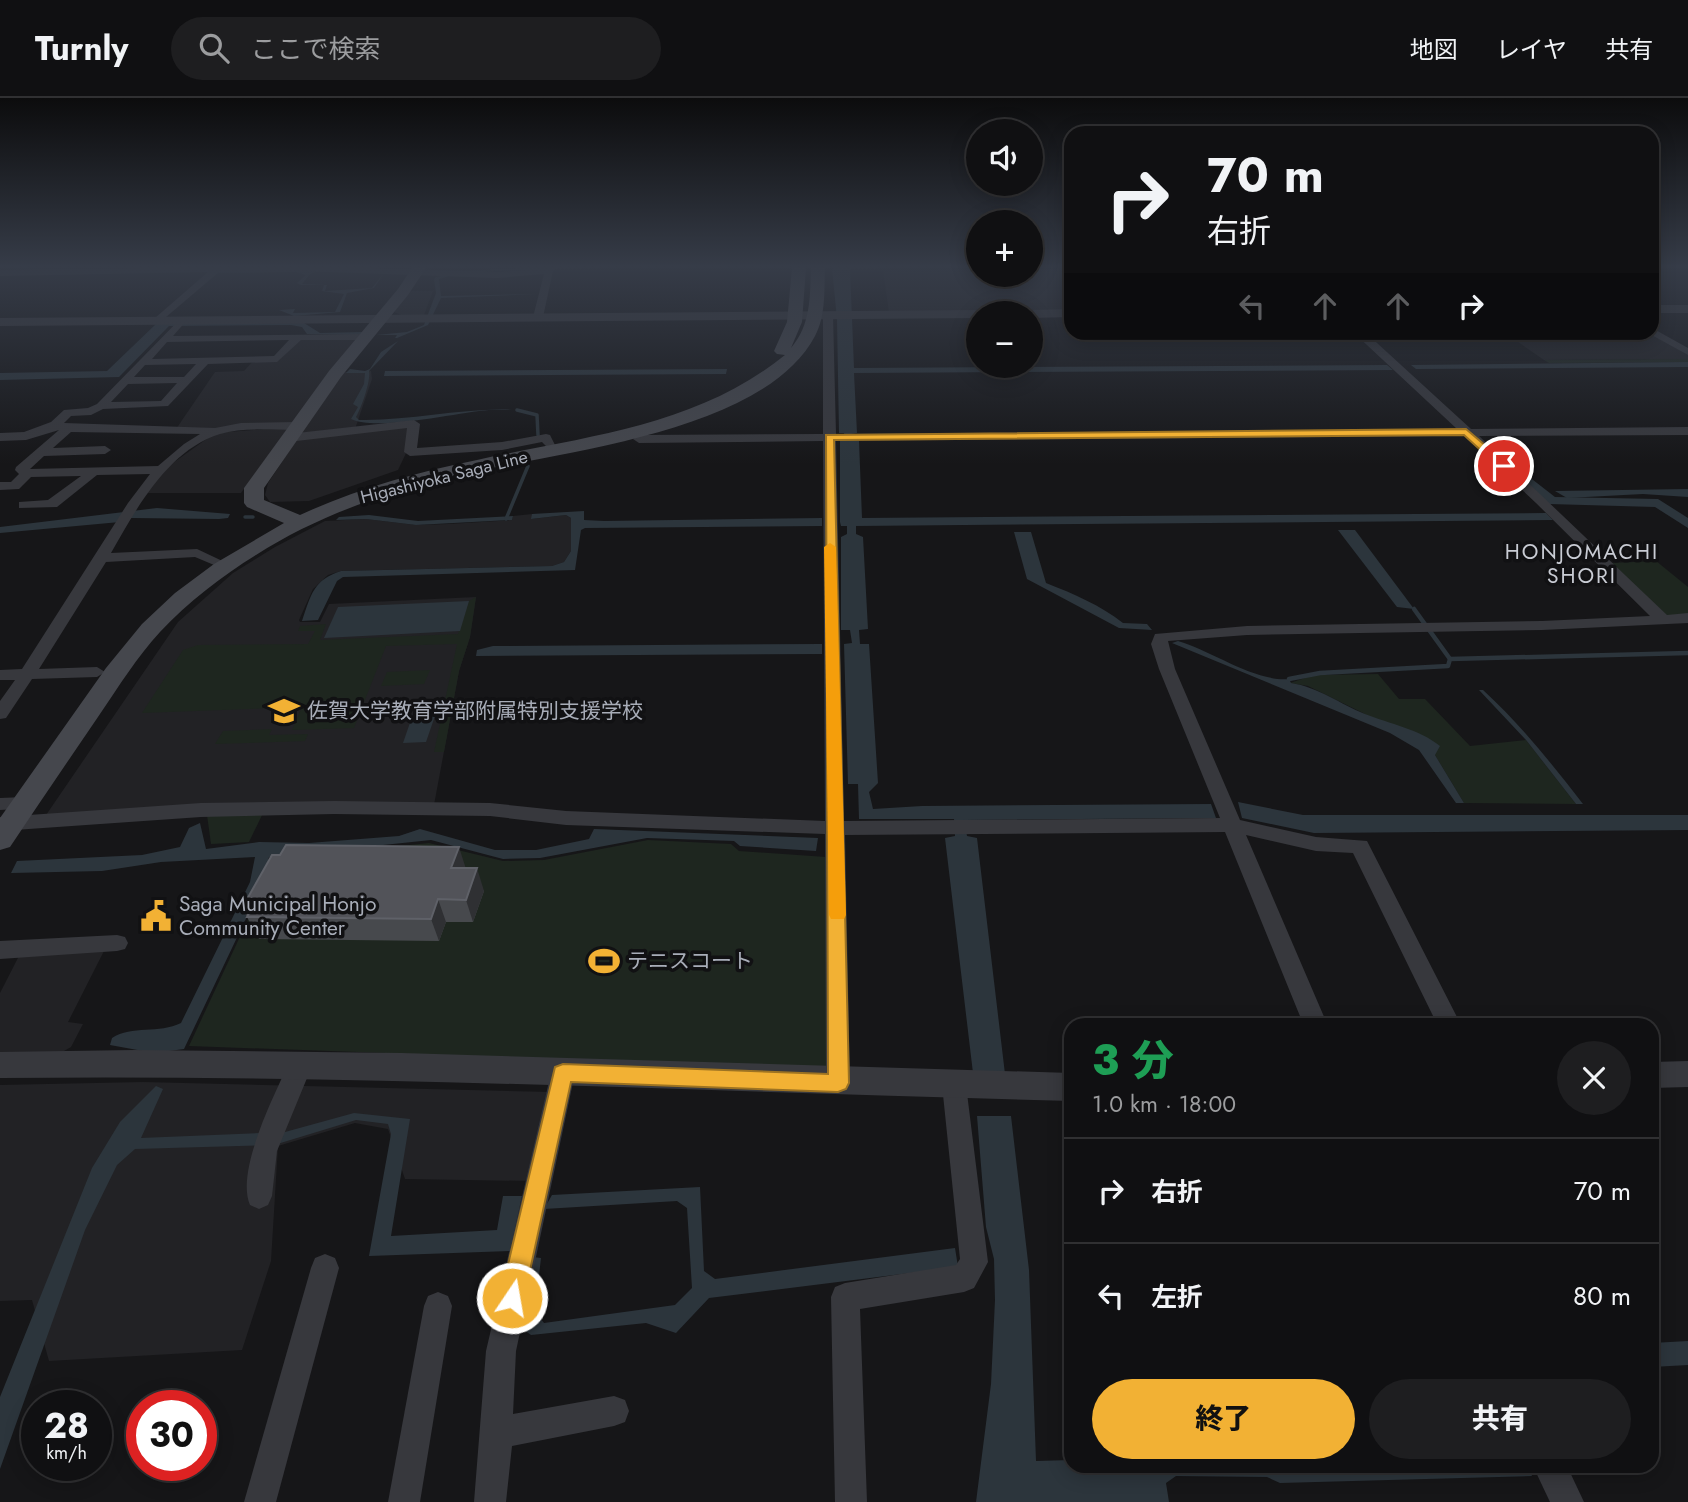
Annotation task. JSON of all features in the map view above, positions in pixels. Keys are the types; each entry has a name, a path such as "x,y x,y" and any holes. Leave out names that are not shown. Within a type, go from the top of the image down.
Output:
{"main road":[{"path":"295,520 254,503 254,488 292,432 370,334"},
{"name":"Higashiyoka Saga Line","path":"6,815 97,672 126,635 150,612 221,563 261,543 295,520 387,479 461,460 549,445 660,418 745,380 779,355 792,334"},
{"name":"Higashiyoka Saga Line","path":"295,520 395,486 476,465 629,433 703,410 733,397 777,370 812,334"},
{"name":"Higashiyoka Saga Line","path":"6,815 159,620 221,563"}],"street":[{"path":"162,470 28,473 21,470 41,452 68,413 91,411 101,406 122,381 170,334"},
{"path":"834,334 842,437 837,828 838,1083"},
{"path":"1659,335 1688,352"},
{"path":"141,362 277,359 298,337"},
{"path":"166,339 367,337"},
{"path":"1367,340 1547,498 1664,621"},
{"path":"101,406 163,404 206,360"},
{"path":"122,381 186,380"},
{"path":"121,415 162,417"},
{"path":"127,429 143,416"},
{"path":"4,439 61,426 292,432 414,424 410,452 502,446 545,438 549,445"},
{"path":"141,444 155,430"},
{"path":"639,439 1688,430"},
{"path":"0,714 102,558 140,492 191,446 215,432"},
{"path":"41,452 105,450"},
{"path":"24,505 52,504 69,488 79,486 93,472"},
{"path":"0,486 14,486 28,473"},
{"path":"102,558 197,553 221,563"},
{"path":"1313,1018 1167,669 1159,644 1161,637 1199,632 1664,621 1688,618"},
{"path":"0,674 97,672"},
{"path":"6,815 328,807 486,808 523,809 566,818 837,828 1231,825 1315,844 1360,846 1445,1017"},
{"path":"0,950 117,943"},
{"path":"0,1065 183,1063 838,1083 1064,1087"},
{"path":"259,1196 264,1151 300,1066"},
{"path":"490,1502 497,1433 500,1351 563,1073"},
{"path":"1659,1075 1688,1074"},
{"path":"850,1502 845,1297 964,1278 973,1255 954,1085"},
{"path":"260,1502 325,1268"},
{"path":"404,1502 438,1306"},
{"path":"497,1433 614,1411"},
{"path":"1553,1473 1568,1502"}],"shaded area":[{"path":"146,334 162,334 119,377 0,380 0,373 107,371"},
{"path":"307,334 362,334 361,335"},
{"path":"408,334 397,338 397,335 376,335"},
{"path":"837,334 853,334 854,368 966,367 966,372 854,373 857,433 851,434 852,440 859,441 862,518 1546,513 1553,520 856,526 856,534 863,537 868,629 859,630 860,644 869,644 878,783 869,792 873,809 922,806 1211,804 1216,818 964,820 967,836 977,838 1005,1074 973,1073 945,838 955,836 954,819 859,819 858,784 848,784 844,644 852,643 850,630 841,630 841,537 847,534 847,526 841,526 840,522 840,441 845,440 844,433 839,433"},
{"path":"359,338 291,424 216,430 176,429 215,372 244,371 254,360 280,359 299,339"},
{"path":"1659,338 1688,355 1688,359 1544,360 1515,340 1659,340"},
{"path":"398,341 369,371 367,388 356,417 359,420 489,410 398,422 363,422 351,419 358,407 353,404 364,384 365,373 346,373 350,369 370,369 381,352"},
{"path":"1688,359 1688,362 1549,363 1544,360"},
{"path":"1688,362 1688,367 1416,369 1411,365"},
{"path":"1387,365 1393,370 1043,372 1043,367"},
{"path":"727,369 726,374 384,376 385,371"},
{"path":"371,371 372,379 355,429 298,436 331,387 345,372"},
{"path":"411,426 407,451 398,470 309,501 270,502 265,495 268,483 298,438"},
{"path":"289,427 241,493 142,493 170,465 215,433"},
{"path":"1688,489 1688,497 1643,494 1567,498 1555,491"},
{"path":"157,508 230,514 228,518 219,519 131,518 120,522 0,533 0,527"},
{"path":"584,511 584,520 822,518 822,526 585,528 581,530 575,570 343,577 337,581 318,620 302,621 314,590 324,579 341,571 552,566 564,562 571,551 571,518 566,515 531,519 532,514"},
{"name":"佐賀大学教育学部附属特別支援学校","path":"532,514 532,519 566,515 571,518 571,551 564,562 552,566 341,571 328,575 313,589 299,620 320,622 329,604 476,597 434,805 44,818 178,622 233,573 325,521 366,519 416,525 448,524 512,520 513,516"},
{"path":"369,515 418,521 513,516 512,520 416,525 366,519 336,520 339,517"},
{"path":"1338,530 1355,530 1414,609 1397,607"},
{"path":"1014,532 1031,532 1046,583 1086,600 1123,623 1147,624 1152,630 1119,628 1027,579"},
{"path":"1656,561 1688,587 1688,615 1665,618 1609,563"},
{"path":"476,597 470,637 459,671 444,752 434,752 457,644 386,646 354,728 292,730 302,707 142,713 183,650 198,645 308,644 315,631 298,631 300,626 326,624 320,640 458,634 469,601"},
{"path":"469,601 460,631 324,638 338,607"},
{"path":"1178,641 1262,676 1289,679 1291,683 1320,692 1365,714 1432,740 1440,746 1435,755 1464,803 1456,803 1419,750 1390,733 1172,643"},
{"path":"822,644 822,654 476,656 477,650 493,646"},
{"path":"430,670 424,684 381,686 387,672"},
{"path":"1378,674 1399,699 1425,699 1470,746 1526,740 1576,804 1464,803 1435,755 1363,713 1308,686 1290,683 1314,675"},
{"path":"1479,690 1483,690 1497,703 1523,731 1583,804 1576,804 1526,740"},
{"path":"436,713 426,742 403,743 413,714"},
{"path":"272,729 269,735 308,734 305,741 215,744 223,731"},
{"path":"1238,802 1303,815 1688,815 1688,830 1314,833 1242,818"},
{"path":"263,813 249,842 211,844 207,815"},
{"path":"200,823 206,849 259,842 309,843 399,836 420,829 495,850 536,850 589,839 594,829 818,838 816,851 740,846 734,841 647,838 540,858 503,859 431,840 269,857 261,887 184,1049 154,1053 110,1045 112,1038 120,1034 181,1023 250,882 255,857 161,862 102,871 11,873 17,861 142,855 180,847 189,828"},
{"path":"648,840 731,844 739,851 826,857 827,1069 189,1046 264,885 272,859 429,843 503,861 544,860"},
{"path":"105,949 68,1022 83,1024 71,1047 57,1055 0,1055 0,993 20,954"},
{"path":"143,1082 551,1092 532,1181 405,1179 388,1129 355,1123 278,1146 271,1261 242,1350 49,1361 32,1300 0,1301 0,1085"},
{"path":"156,1086 163,1089 141,1138 285,1132 354,1113 410,1119 391,1236 497,1230 503,1196 522,1196 510,1251 369,1256 391,1134 388,1124 356,1120 274,1145 135,1149 117,1165 85,1230 28,1390 21,1390 21,1410 0,1469 0,1397 92,1168 120,1122"},
{"path":"977,1116 1011,1116 1029,1270 1036,1461 1064,1460 1064,1473 1530,1473 1532,1476 1280,1483 1267,1477 1176,1476 1166,1483 1169,1502 976,1502 991,1384 995,1300 994,1259 986,1227"},
{"path":"700,1187 704,1271 715,1279 955,1248 958,1267 709,1298 676,1333 646,1323 531,1335 520,1327 533,1257 541,1258 535,1311 544,1323 675,1305 692,1288 687,1208 677,1201 544,1209 552,1195"},
{"path":"1688,1341 1688,1365 1659,1367 1659,1343"}],"building":[{"path":"286,845 459,847 451,868 477,868 466,900 438,899 431,919 247,917 252,908 242,908 272,855 280,855"}],"waterway":[{"path":"517,410 537,415 538,435"},
{"path":"506,519 528,466"},
{"path":"1524,479 1540,494 1553,501 1658,503 1688,524"},
{"path":"245,517 253,517"},
{"path":"1414,609 1450,659"},
{"path":"1450,659 1688,653"},
{"path":"1289,679 1320,673 1448,666 1450,659"}],"slow traffic":[{"path":"830,547 837,915"}],"place":[{"name":"佐賀大学教育学部附属特別支援学校","path":"284,711"},
{"name":"Saga Municipal Honjo Community Center","path":"156,916"},
{"name":"テニスコート","path":"604,961"}],"district":[{"name":"HONJOMACHI SHORI","path":"1582,564"}],"route":[{"path":"512,1298 563,1073 838,1083 837,828 831,638 829,437 1466,432 1504,466"}]}
